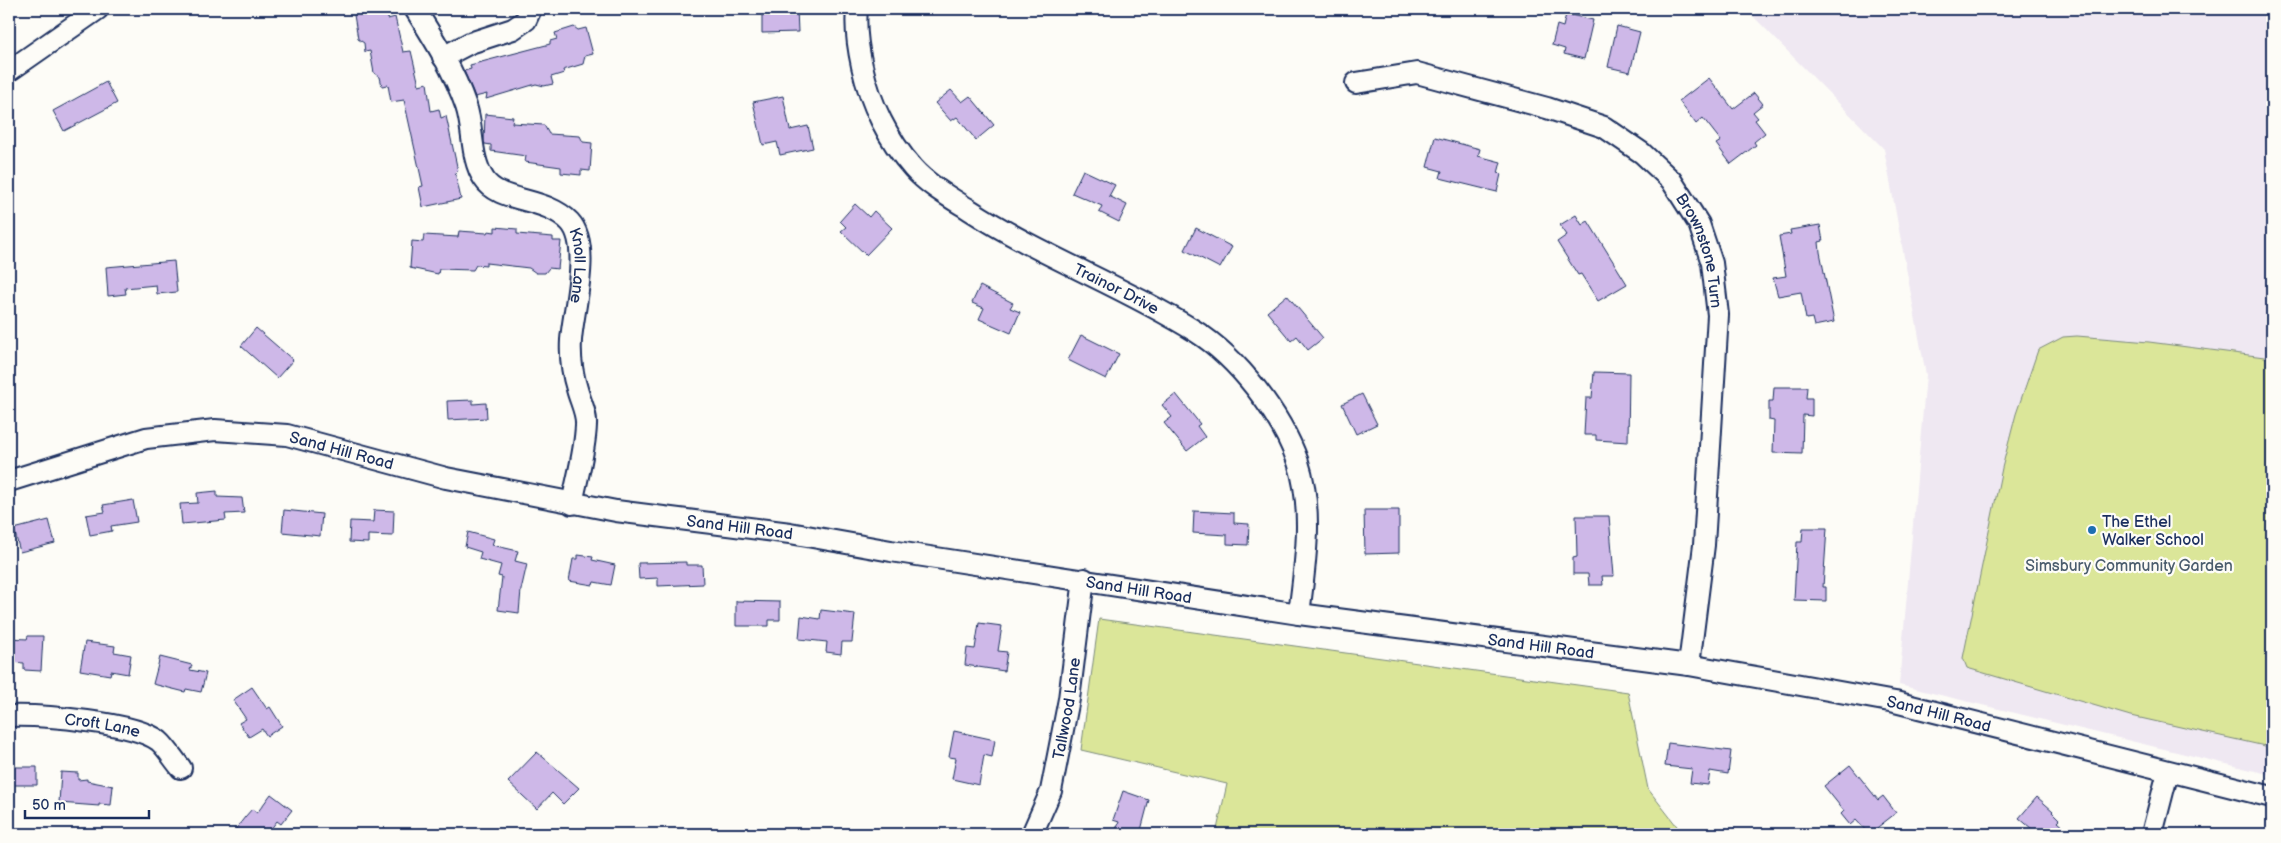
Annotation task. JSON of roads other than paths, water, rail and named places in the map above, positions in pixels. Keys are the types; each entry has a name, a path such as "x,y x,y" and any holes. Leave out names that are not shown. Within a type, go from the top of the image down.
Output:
{"street":[{"path":"9,71 98,9"},
{"name":"Knoll Lane","path":"415,9 443,57 467,108 479,169 485,180 494,189 510,196 550,207 571,223 579,240 582,264 571,342 571,367 586,423 572,504"},
{"path":"443,57 470,44 513,28 526,20 530,9"},
{"name":"Trainor Drive","path":"857,9 858,48 866,86 896,148 914,170 944,193 990,223 1196,331 1228,356 1255,386 1290,442 1298,464 1304,491 1306,555 1299,614"},
{"name":"Brownstone Turn","path":"1356,83 1417,73 1547,108 1604,127 1642,153 1671,180 1699,224 1712,263 1718,315 1704,544 1690,665"},
{"name":"Sand Hill Road","path":"9,481 146,438 215,430 287,435 446,478 572,504 790,533 891,551 1084,579 1299,614 1690,665 1895,702 2272,797"},
{"name":"Tallwood Lane","path":"1032,834 1051,791 1069,699 1084,579"},
{"name":"Croft Lane","path":"9,716 58,717 136,732 159,741 181,768"},
{"path":"2152,834 2168,772"}],"place":[{"name":"The Ethel Walker School","path":"2092,530"}],"park label":[{"name":"Simsbury Community Garden","path":"2129,565"}]}
